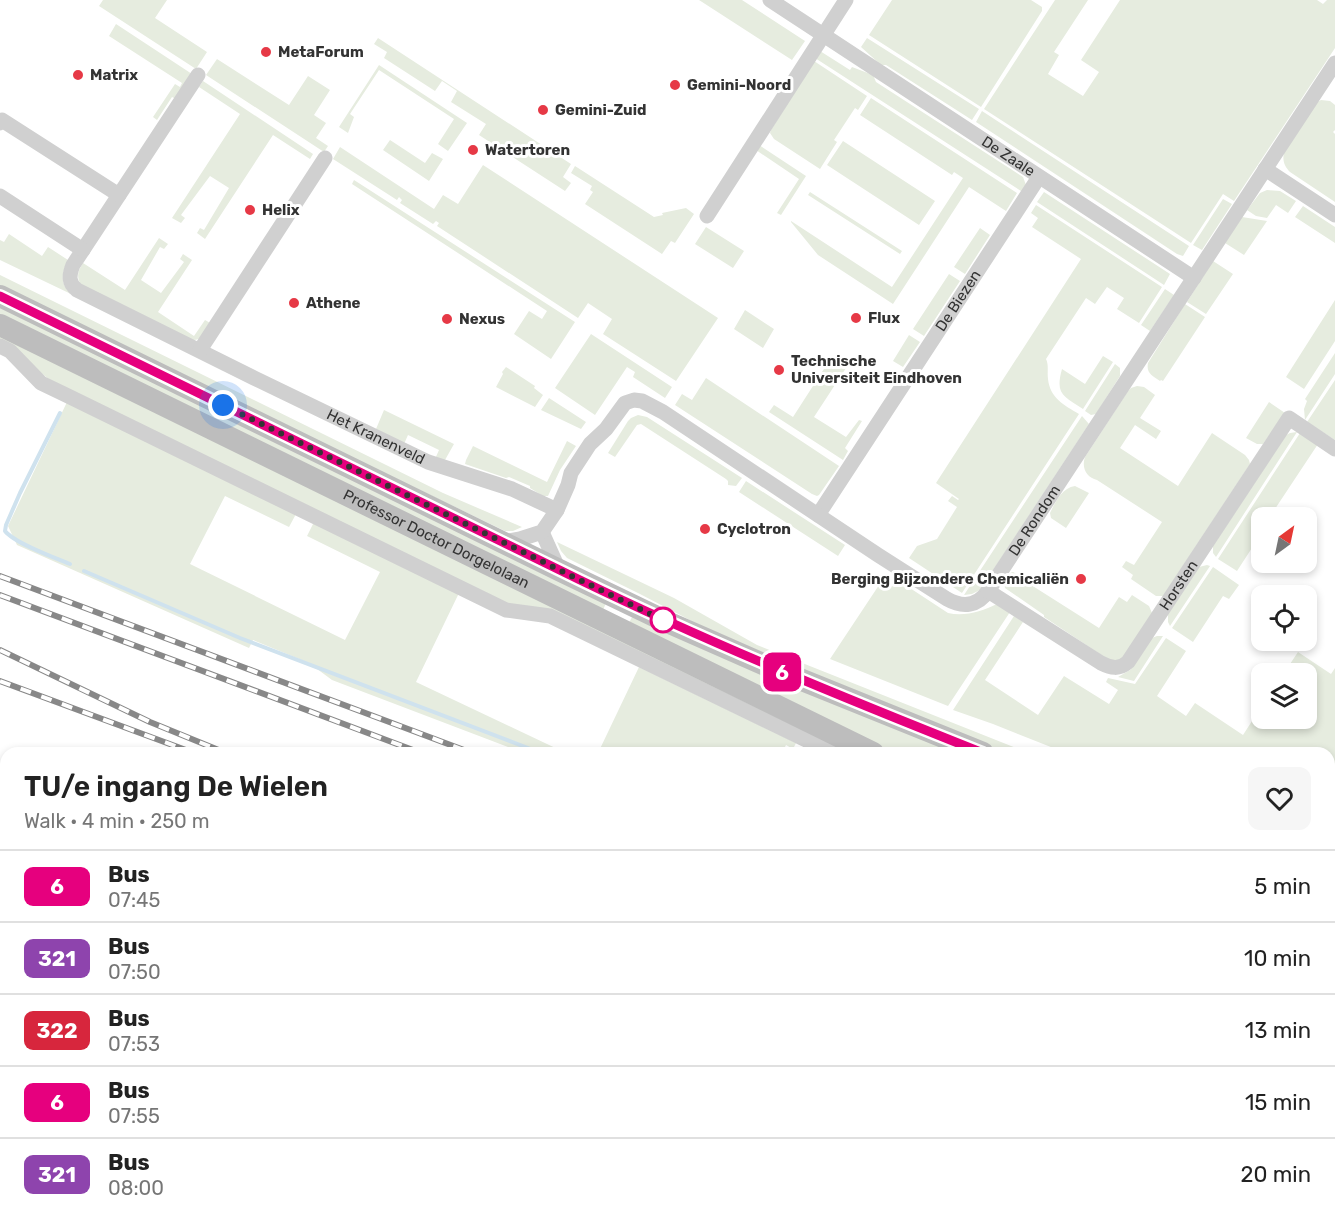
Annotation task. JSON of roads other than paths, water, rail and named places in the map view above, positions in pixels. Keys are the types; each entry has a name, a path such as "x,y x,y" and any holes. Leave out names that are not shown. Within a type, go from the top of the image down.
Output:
{"main road":[{"name":"Professor Doctor Dorgelolaan","path":"0,296 665,621 754,660 968,747"},
{"name":"Professor Doctor Dorgelolaan","path":"0,325 861,747"}],"street":[{"name":"De Zaale","path":"770,0 1194,278"},
{"path":"707,216 846,0"},
{"name":"De Rondom","path":"542,532 568,485 582,472 599,446 606,429 625,403 634,400 646,402 955,603 964,605 975,603 988,591 1335,63"},
{"name":"Het Kranenveld","path":"198,75 82,250 70,272 71,284 77,290 428,462 512,489 556,510"},
{"path":"1,121 118,195"},
{"path":"200,350 325,158"},
{"path":"1265,169 1335,215"},
{"name":"De Biezen","path":"818,515 1039,177"},
{"path":"0,196 82,250"},
{"name":"Professor Doctor Dorgelolaan","path":"0,346 10,351 41,383 506,610 549,616 821,747"},
{"name":"Horsten","path":"988,591 1109,667 1124,666 1289,418 1335,449"},
{"path":"501,542 542,532 559,570"}],"waterway":[{"path":"60,413 20,493 5,531 26,545 70,564"},
{"path":"84,571 240,638 525,747"}],"railway":[{"path":"0,576 456,747"},
{"path":"0,595 405,747"},
{"path":"0,650 150,722 211,747"},
{"path":"0,681 178,747"}],"place":[{"name":"MetaForum","path":"266,52"},
{"name":"Matrix","path":"78,75"},
{"name":"Gemini-Noord","path":"675,85"},
{"name":"Gemini-Zuid","path":"543,110"},
{"name":"Watertoren","path":"473,150"},
{"name":"Helix","path":"250,210"},
{"name":"Athene","path":"294,303"},
{"name":"Flux","path":"856,318"},
{"name":"Nexus","path":"447,319"},
{"name":"Technische Universiteit Eindhoven","path":"779,370"},
{"name":"Cyclotron","path":"705,529"},
{"name":"Berging Bijzondere Chemicaliën","path":"1081,579"}]}
